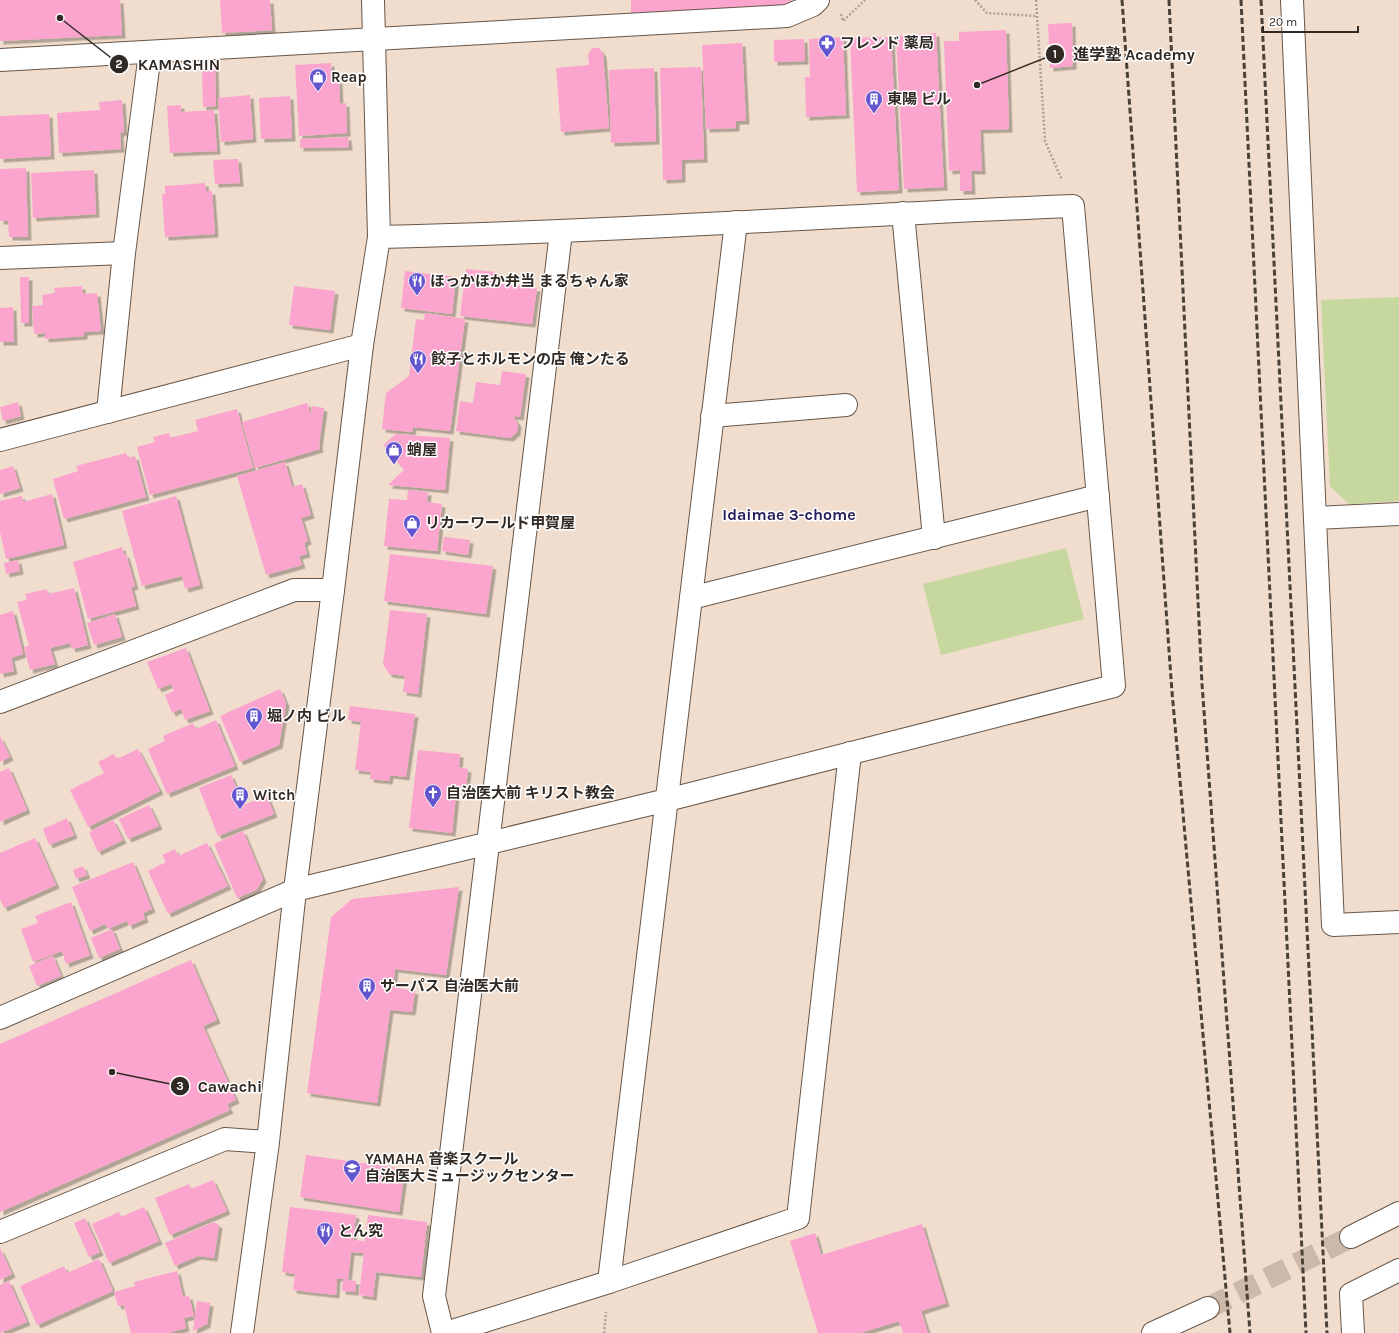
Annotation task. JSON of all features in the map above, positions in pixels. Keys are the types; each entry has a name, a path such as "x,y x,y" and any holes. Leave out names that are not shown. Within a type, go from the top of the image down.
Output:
{"street":[{"path":"242,1333 268,1142 295,890 362,345 379,238 373,0"},
{"path":"0,60 150,53 374,38 787,16 813,6 818,0"},
{"path":"1292,0 1333,925 1399,922"},
{"path":"108,412 124,253 150,53"},
{"path":"0,1018 295,890 667,800 1114,686 1073,206 903,213 561,232 379,238"},
{"path":"903,213 934,538"},
{"path":"609,1282 736,222"},
{"path":"561,232 434,1296 444,1333 609,1282 798,1218 850,753"},
{"path":"0,258 124,253"},
{"path":"0,440 362,345"},
{"path":"712,416 846,405"},
{"path":"691,598 1098,496"},
{"path":"1315,518 1399,514"},
{"path":"0,702 294,590 333,590"},
{"path":"0,1232 225,1139 268,1142"},
{"path":"1351,1237 1399,1213"},
{"path":"1353,1333 1351,1294 1399,1270"},
{"path":"1153,1333 1208,1308"}],"path":[{"path":"840,7 843,21 865,0"},
{"path":"975,0 987,13 1036,16"},
{"path":"1036,0 1045,141 1073,206"}],"green space":[{"path":"1399,297 1399,501 1349,504 1330,486 1321,300"},
{"path":"1066,548 1084,619 941,655 923,584"}],"building":[{"path":"0,0 120,0 122,35 0,41"},
{"path":"220,0 270,0 272,30 222,33"},
{"path":"631,0 791,0 792,5 631,13"},
{"path":"1072,23 1073,66 1050,68 1048,24"},
{"path":"1006,30 1009,129 980,130 982,171 971,171 972,191 960,191 960,170 949,171 944,41 959,41 959,32"},
{"path":"936,33 944,187 904,189 896,36"},
{"name":"フレンド 薬局","path":"843,37 846,115 806,117 805,77 810,77 809,39"},
{"name":"東陽 ビル","path":"891,37 899,190 857,192 850,38"},
{"path":"804,39 805,61 774,62 774,40"},
{"path":"742,43 746,121 736,121 736,128 706,129 702,45"},
{"path":"592,48 599,48 603,54 609,128 561,132 556,68 589,65 588,55"},
{"name":"Reap","path":"331,63 332,81 339,80 340,104 346,103 347,133 299,136 295,65"},
{"path":"202,67 215,67 216,106 203,107"},
{"path":"701,67 704,159 682,160 682,179 663,180 660,68"},
{"path":"654,68 656,141 611,143 609,70"},
{"path":"250,95 253,139 221,142 218,98"},
{"path":"290,96 292,138 261,139 259,98"},
{"path":"122,100 124,132 120,133 121,149 59,153 57,113 100,110 99,102"},
{"path":"181,105 181,112 214,110 217,151 170,153 167,106"},
{"path":"49,114 51,156 0,159 0,116"},
{"path":"348,137 349,147 300,148 300,139"},
{"path":"238,159 240,183 215,184 213,160"},
{"path":"26,168 28,237 9,237 8,221 0,221 0,169"},
{"path":"94,170 96,214 33,218 31,173"},
{"path":"205,183 206,191 212,191 215,234 165,237 162,194 165,194 165,186"},
{"path":"466,269 496,272 495,283 537,288 532,324 460,316"},
{"path":"405,271 456,277 452,314 401,308"},
{"path":"20,277 29,277 29,323 21,323"},
{"path":"82,286 83,294 97,293 101,331 84,332 84,336 45,339 45,333 34,334 32,306 43,305 42,295 55,293 54,288"},
{"path":"294,286 335,291 330,330 289,325"},
{"path":"13,307 14,342 0,342 0,308"},
{"path":"425,313 465,319 450,431 413,427 412,432 382,429 386,393 409,376 416,319 424,320"},
{"path":"502,371 526,374 520,417 513,416 518,424 517,432 510,438 456,431 460,401 473,403 476,382 500,385"},
{"path":"18,402 21,416 3,421 0,407"},
{"path":"307,403 311,415 312,406 324,408 319,445 320,449 255,468 242,422"},
{"path":"237,409 253,468 150,495 137,447 155,442 153,437 169,433 170,438 198,431 195,420"},
{"path":"396,434 450,438 445,490 388,485 404,470 383,445"},
{"path":"126,453 128,458 135,456 146,497 64,519 53,479 78,471 76,466"},
{"path":"285,462 292,487 302,484 311,515 301,518 308,541 304,543 307,554 299,556 302,565 266,575 237,476"},
{"path":"13,466 20,488 0,494 0,470"},
{"path":"408,490 428,492 427,502 442,504 437,551 384,546 389,499 407,500"},
{"path":"52,494 64,545 6,559 0,532 0,501 22,496 23,502"},
{"path":"176,496 200,585 185,589 182,576 142,586 122,511"},
{"path":"444,537 470,540 468,555 442,551"},
{"path":"122,547 124,555 126,554 135,586 131,587 136,606 88,619 73,562"},
{"path":"390,554 493,566 486,614 384,601"},
{"path":"18,560 20,571 6,574 4,563"},
{"path":"74,588 88,645 72,649 70,643 50,648 55,664 30,670 24,647 29,646 17,602 27,600 25,594 47,589 48,594"},
{"path":"390,610 427,614 418,694 403,692 405,676 389,674 383,664"},
{"path":"13,611 23,654 11,658 14,671 0,674 0,615"},
{"path":"115,614 122,637 94,645 87,623"},
{"path":"186,648 210,711 185,720 181,709 172,713 165,695 174,691 171,684 158,689 147,662"},
{"name":"堀ノ内 ビル","path":"280,689 286,703 279,745 240,762 220,716"},
{"path":"350,706 415,714 406,777 390,775 389,781 370,779 371,772 355,770 361,722 348,720"},
{"path":"216,720 235,766 167,794 148,749 165,741 163,736 193,723 196,729"},
{"path":"0,736 10,757 0,762"},
{"path":"138,749 160,791 88,827 70,790 104,773 98,762 114,754 117,759"},
{"name":"自治医大前 キリスト教会","path":"418,750 460,754 459,767 468,769 466,788 457,786 452,833 409,828"},
{"path":"9,768 27,810 0,822 0,772"},
{"name":"Witch","path":"231,775 243,805 267,796 274,814 218,836 199,788"},
{"path":"149,805 159,826 128,839 119,819"},
{"path":"67,818 74,835 49,845 43,829"},
{"path":"113,820 123,840 98,852 89,832"},
{"path":"243,831 263,879 256,890 237,898 214,844"},
{"path":"35,838 56,885 4,908 0,899 0,853"},
{"path":"207,843 228,886 168,914 148,871 166,862 162,855 175,849 178,856"},
{"path":"133,862 152,909 143,913 145,919 129,926 127,921 108,929 105,924 90,931 72,887"},
{"path":"83,866 87,875 76,879 73,870"},
{"name":"サーパス 自治医大前","path":"459,887 446,975 395,969 393,987 415,991 412,1012 390,1010 377,1103 307,1093 331,917 352,899"},
{"path":"71,902 90,955 66,964 62,951 33,962 21,929 38,923 35,916"},
{"path":"112,929 120,949 99,958 91,938"},
{"path":"53,956 61,976 37,986 29,966"},
{"path":"191,960 217,1020 203,1026 236,1100 227,1104 230,1110 0,1212 0,1044"},
{"name":"YAMAHA 音楽スクール 自治医大ミュージックセンター","path":"306,1155 405,1169 399,1212 300,1197"},
{"path":"213,1180 227,1211 170,1235 155,1198 189,1184 191,1189"},
{"path":"144,1207 159,1241 109,1263 92,1224 119,1212 121,1217"},
{"path":"290,1207 356,1215 353,1240 365,1241 368,1215 427,1222 421,1277 376,1272 373,1297 359,1295 364,1253 351,1252 348,1280 337,1278 336,1295 293,1290 295,1274 282,1272"},
{"path":"85,1218 100,1252 89,1257 74,1223"},
{"path":"214,1222 219,1225 214,1258 198,1256 175,1266 165,1243"},
{"path":"922,1224 946,1303 921,1311 928,1333 903,1333 899,1321 860,1333 818,1333 790,1241 815,1233 821,1255"},
{"path":"0,1248 12,1274 0,1280"},
{"path":"99,1259 113,1291 37,1325 20,1286 64,1266 67,1273"},
{"path":"177,1271 183,1297 189,1296 194,1316 184,1318 186,1328 168,1333 131,1333 124,1305 118,1306 114,1292 135,1286 134,1282"},
{"path":"343,1280 356,1281 355,1292 342,1291"},
{"path":"9,1281 27,1322 0,1333 0,1285"},
{"path":"197,1301 210,1303 207,1324 193,1331"}],"tunnel":[{"path":"1208,1308 1351,1237"}],"railway":[{"path":"1122,0 1172,692 1230,1333"},
{"path":"1169,0 1202,684 1250,1333"},
{"path":"1241,0 1306,1333"},
{"path":"1261,0 1327,1333"}],"place":[{"name":"KAMASHIN","path":"60,18"},
{"name":"フレンド 薬局","path":"827,58"},
{"name":"進学塾 Academy","path":"977,85"},
{"name":"Reap","path":"318,92"},
{"name":"東陽 ビル","path":"874,114"},
{"name":"ほっかほか弁当 まるちゃん家","path":"417,296"},
{"name":"餃子とホルモンの店 俺ンたる","path":"418,374"},
{"name":"蛸屋","path":"394,465"},
{"name":"リカーワールド甲賀屋","path":"412,538"},
{"name":"堀ノ内 ビル","path":"254,731"},
{"name":"自治医大前 キリスト教会","path":"433,808"},
{"name":"Witch","path":"240,810"},
{"name":"サーパス 自治医大前","path":"367,1001"},
{"name":"Cawachi","path":"112,1072"},
{"name":"YAMAHA 音楽スクール 自治医大ミュージックセンター","path":"352,1183"},
{"name":"とん究","path":"325,1246"}],"district":[{"name":"Idaimae 3-chome","path":"789,514"}]}
